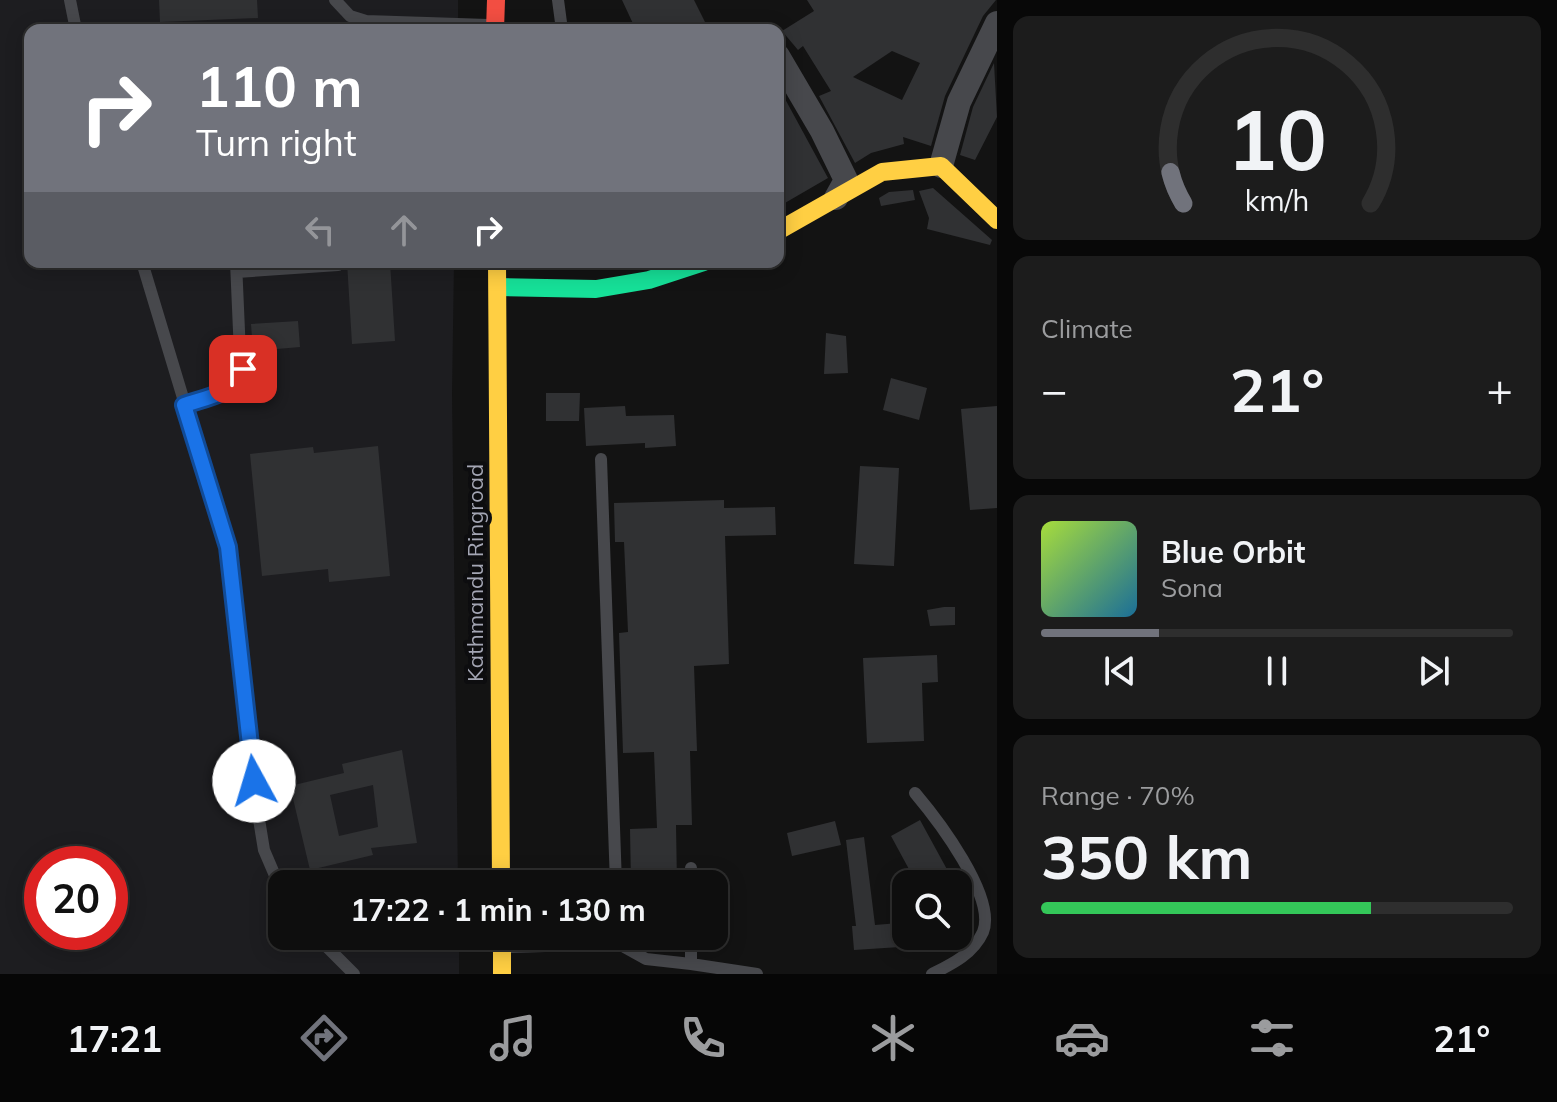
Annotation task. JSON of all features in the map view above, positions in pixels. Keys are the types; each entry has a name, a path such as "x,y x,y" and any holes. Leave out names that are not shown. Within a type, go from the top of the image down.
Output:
{"main road":[{"path":"495,24 496,0"},
{"path":"784,228 882,172 941,166 997,220"},
{"name":"Kathmandu Ringroad","path":"497,268 501,870"},
{"path":"498,287 596,289 649,280 686,268"},
{"path":"502,950 502,974"}],"street":[{"path":"941,166 959,102 997,23"},
{"path":"784,66 846,180 836,198"}],"lane":[{"path":"70,0 75,24"},
{"path":"335,0 350,16 366,21 421,24"},
{"path":"558,0 561,24"},
{"path":"144,268 228,547 257,807 264,850 273,870"},
{"path":"184,405 229,389 241,377 236,268"},
{"path":"601,459 616,870"},
{"path":"915,793 941,823 981,892 986,916 985,930 975,945 959,961 932,974"},
{"path":"330,950 354,974"},
{"path":"633,950 646,959 757,974"},
{"path":"691,950 691,964"}],"shaded area":[{"path":"0,0 458,0 458,24 24,24 24,268 454,268 452,394 458,870 268,870 268,950 459,950 459,974 0,974"}],"building":[{"path":"159,0 257,0 258,18 160,22"},
{"path":"622,0 694,0 706,24 633,24"},
{"path":"807,0 996,0 983,16 945,96 931,146 903,137 904,144 871,153 855,163 819,96 831,91 803,46 798,50 784,30 814,11","holes":["892,51 920,63 902,100 853,77"]},
{"path":"994,63 997,117 975,160 960,155 973,107"},
{"path":"784,97 828,178 784,204"},
{"path":"933,188 992,240 990,245 927,229 929,218 919,191"},
{"path":"913,190 915,200 881,206 879,198 889,192"},
{"path":"347,268 390,268 395,341 352,344"},
{"path":"298,321 300,347 253,351 251,324"},
{"path":"826,333 846,336 848,373 824,374"},
{"path":"891,378 927,388 919,420 883,410"},
{"path":"546,393 580,393 579,421 546,421"},
{"path":"625,406 626,416 674,415 676,446 645,448 645,443 586,446 584,408"},
{"path":"997,406 997,508 970,510 961,409"},
{"path":"378,446 390,576 329,582 328,569 262,576 250,454 313,447 314,453"},
{"path":"860,466 899,468 894,566 854,564"},
{"path":"724,500 724,508 775,507 776,535 725,536 729,664 694,666 697,751 690,751 692,825 676,825 677,870 631,870 630,829 657,828 654,752 623,753 619,633 628,632 624,542 615,542 614,503"},
{"path":"955,607 955,625 930,626 927,610"},
{"path":"937,655 938,682 922,683 924,741 867,743 863,658"},
{"path":"402,750 417,843 371,848 373,855 310,870 290,786 344,773 342,764","holes":["373,785 378,827 339,836 330,795"]},
{"path":"920,820 947,870 909,870 891,836"},
{"path":"835,821 841,845 792,856 787,833"},
{"path":"864,837 875,925 892,924 892,948 854,950 852,926 856,926 846,840"}],"traffic: fast":[{"path":"498,287 596,289 649,280 686,268"}],"traffic: slow":[{"path":"784,228 882,172 941,166 997,220"},
{"path":"497,268 501,870"},
{"path":"502,950 502,974"}],"traffic: jam":[{"path":"495,24 496,0"}],"route":[{"path":"243,369 238,383 229,389 184,405 228,547 236,594 254,781"}]}
